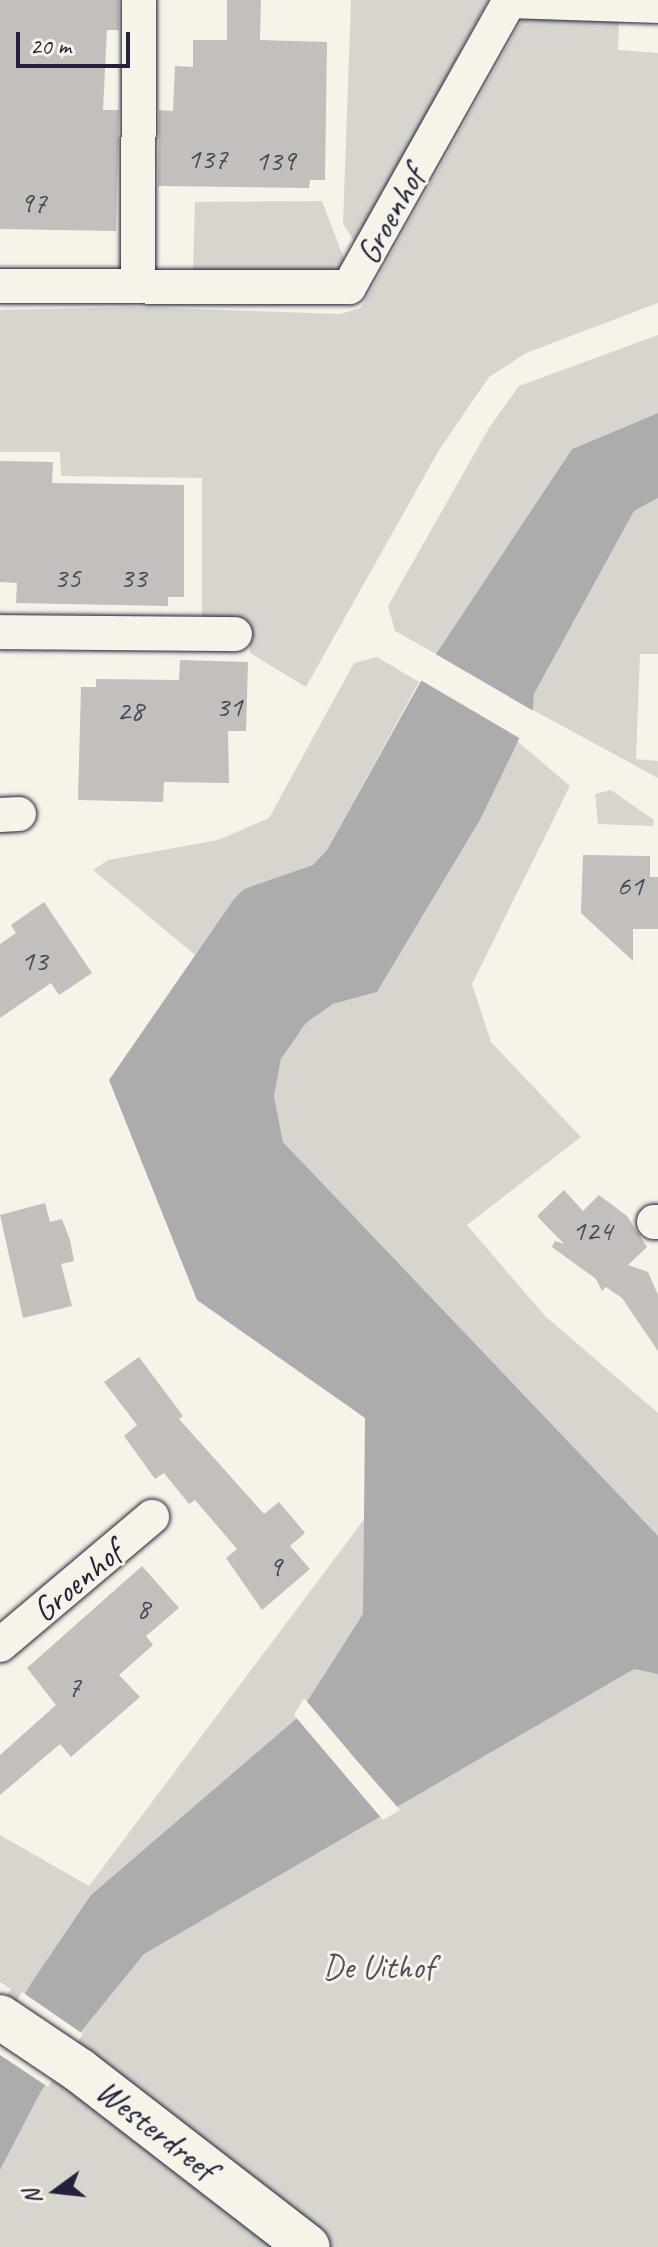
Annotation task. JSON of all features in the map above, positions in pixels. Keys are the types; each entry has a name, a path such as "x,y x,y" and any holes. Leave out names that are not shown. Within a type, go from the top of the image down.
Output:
{"main road":[{"name":"Westerdreef","path":"0,2017 79,2070 308,2247"}],"street":[{"path":"138,285 139,0"},
{"name":"Groenhof","path":"0,286 349,287 510,0 658,6"},
{"path":"0,632 235,634"},
{"name":"Groenhof","path":"0,1645 152,1517"}],"green space":[{"path":"351,0 488,0 356,244 343,224"},
{"path":"524,17 619,19 618,50 658,53 658,303 526,353 489,377 439,450 306,687 250,653 249,624 202,623 202,478 61,476 60,452 0,452 0,310 135,307 340,314 361,308"},
{"path":"322,201 346,264 335,279 193,274 195,202"},
{"path":"658,335 658,413 572,449 436,654 395,631 388,606 489,428 519,386"},
{"path":"658,498 658,654 640,654 636,759 658,761 658,778 533,710 534,694 634,511"},
{"path":"377,657 419,682 327,850 314,865 244,890 195,955 93,870 108,860 218,840 269,818 354,663"},
{"name":"De Uithof","path":"516,740 570,786 472,984 491,1042 581,1137 467,1225 545,1316 658,1413 658,2247 0,2247 0,2004 11,1989 0,1982 0,1835 89,1886 486,1357 283,1142 274,1096 281,1059 306,1023 333,1004 377,992 480,820"},
{"path":"611,790 654,820 653,826 598,824 595,794"}],"shaded area":[{"path":"658,413 658,498 634,511 534,694 533,710 480,820 377,992 333,1004 306,1023 281,1059 274,1096 283,1142 658,1536 658,1674 634,1669 144,1954 79,2034 40,2093 0,2170 0,2036 32,1982 91,1895 296,1719 363,1614 365,1418 197,1300 109,1080 234,899 244,889 313,865 327,850 436,654 572,449"}],"pier":[{"path":"432,652 537,713 521,739 417,678"},
{"path":"304,1698 400,1810 383,1820 294,1715"},
{"path":"22,1992 83,2034 48,2087 0,2055 0,2029"}],"building":[{"path":"0,0 119,0 119,30 107,30 103,110 119,110 116,231 0,229"},
{"path":"227,0 261,0 260,40 327,42 325,180 310,180 309,188 158,186 159,110 173,111 175,66 193,67 193,40 227,40"},
{"path":"0,461 53,462 52,483 184,485 184,597 168,597 168,606 16,603 17,583 0,582"},
{"path":"180,660 248,662 246,731 228,731 229,783 164,782 163,802 78,800 81,687 96,687 96,679 179,680"},
{"path":"583,855 650,856 650,877 658,877 658,929 633,929 633,961 581,913"},
{"path":"44,902 92,973 59,995 51,983 0,1018 0,944 16,933 11,925"},
{"path":"564,1190 583,1211 599,1195 627,1216 647,1247 628,1265 648,1272 658,1295 658,1351 622,1298 606,1287 602,1291 596,1279 552,1247 555,1241 564,1244 537,1216"},
{"path":"45,1203 50,1222 62,1219 70,1240 74,1261 61,1264 72,1306 23,1318 0,1215"},
{"path":"139,1357 183,1416 179,1419 264,1514 279,1502 305,1533 290,1546 310,1569 262,1610 226,1558 237,1549 195,1500 189,1504 164,1473 155,1479 124,1436 137,1425 104,1382"},
{"path":"142,1566 179,1608 146,1636 153,1645 119,1675 140,1697 71,1757 60,1744 0,1795 0,1755 56,1705 27,1668"}]}
